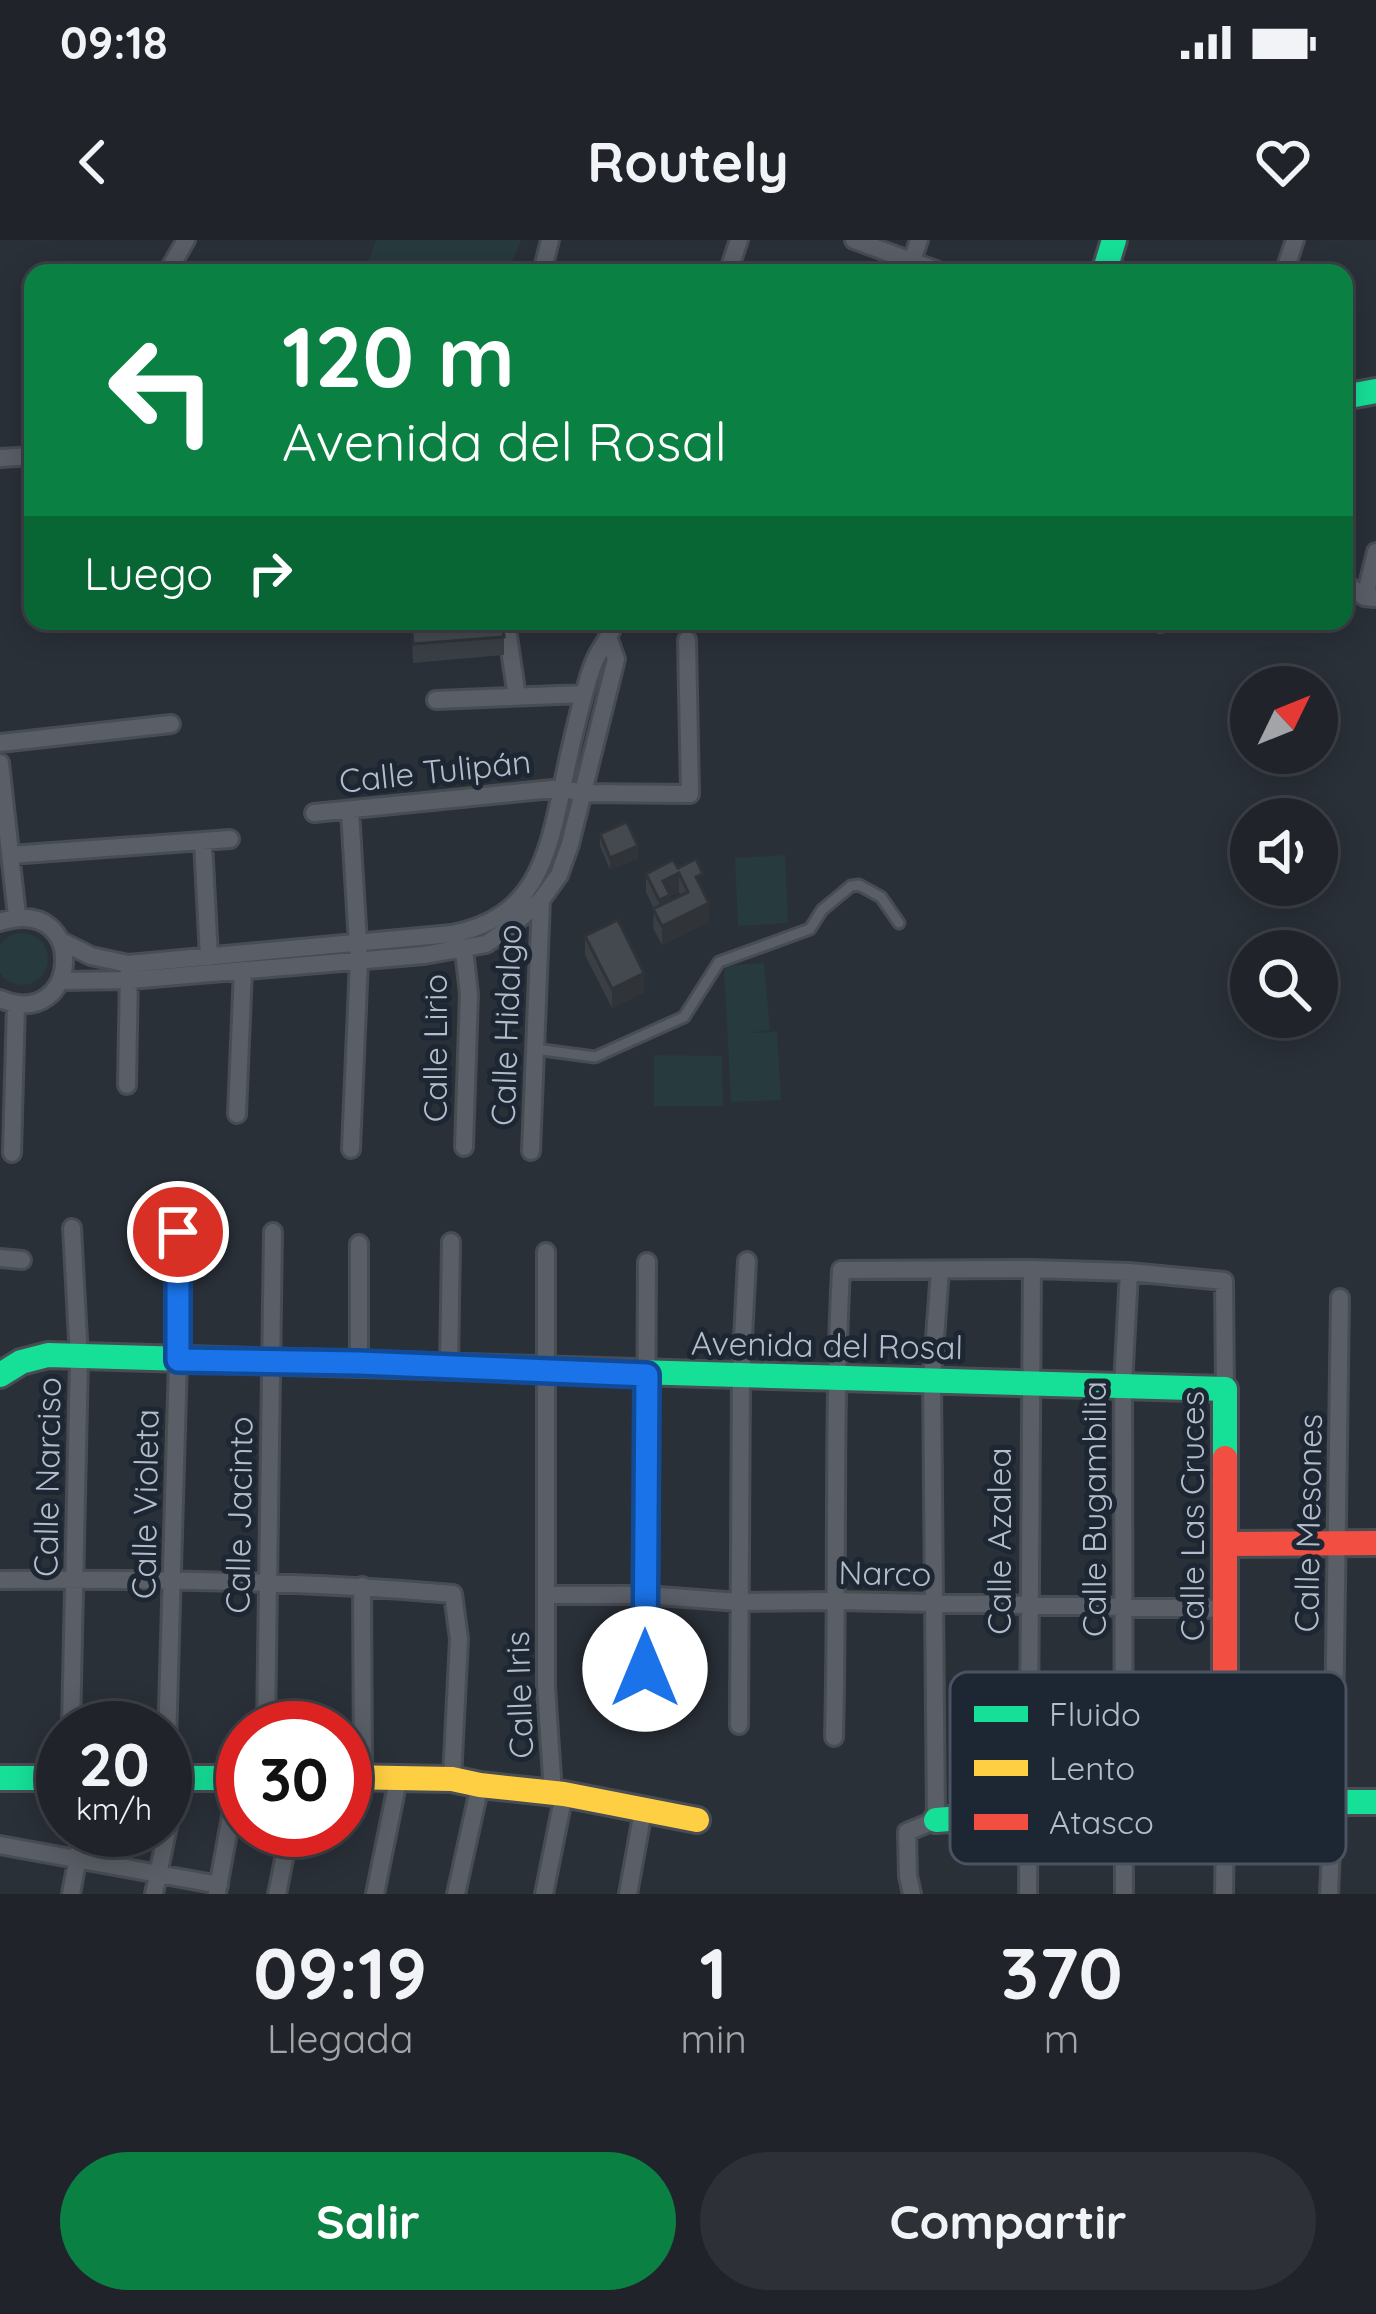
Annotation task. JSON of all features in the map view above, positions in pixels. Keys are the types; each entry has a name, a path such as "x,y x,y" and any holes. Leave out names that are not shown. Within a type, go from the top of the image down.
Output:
{"street":[{"path":"854,240 904,264"},
{"path":"1371,598 1376,553"},
{"path":"507,630 518,697"},
{"path":"61,941 129,972 243,970 478,929 531,886 542,866 584,694 612,630"},
{"path":"61,981 209,957 464,950 486,944 542,900 560,875 616,659 609,640"},
{"path":"562,788 581,793 690,794 687,640"},
{"path":"436,700 584,694"},
{"path":"0,743 171,724"},
{"path":"0,763 10,856 8,919 34,918 50,927 65,954 61,981 42,1000 8,1002 12,1153"},
{"name":"Calle Tulipán","path":"314,813 562,788"},
{"path":"350,811 358,951 351,1149"},
{"path":"10,856 230,839"},
{"path":"203,842 209,957"},
{"name":"Calle Hidalgo","path":"531,1151 542,900"},
{"name":"Calle Lirio","path":"464,950 469,994 464,1147"},
{"path":"237,1114 243,970"},
{"path":"127,1084 129,972"},
{"name":"Calle Narciso","path":"72,1228 80,1358 72,1701"},
{"name":"Calle Violeta","path":"171,1701 178,1232"},
{"name":"Calle Jacinto","path":"266,1701 273,1232"},
{"path":"448,1367 451,1242"},
{"path":"359,1244 359,1363"},
{"name":"Calle Iris","path":"544,1894 559,1793 546,1687 546,1252"},
{"path":"0,1258 22,1260"},
{"path":"645,1669 647,1262"},
{"path":"739,1725 741,1376 747,1262"},
{"name":"Calle Azalea","path":"1028,1672 1032,1269"},
{"path":"834,1737 841,1270 1130,1272"},
{"path":"936,1820 932,1379 940,1270"},
{"name":"Calle Las Cruces","path":"1130,1272 1224,1281 1224,1672"},
{"name":"Calle Bugambilia","path":"1124,1672 1123,1385 1130,1272"},
{"name":"Calle Mesones","path":"1336,1672 1340,1298"},
{"name":"Avenida del Rosal","path":"0,1375 21,1362 48,1355 1225,1389"},
{"path":"1225,1544 1376,1543"},
{"path":"0,1580 173,1579 453,1594 459,1639 452,1779"},
{"path":"357,1701 362,1586"},
{"name":"Narco","path":"546,1595 1224,1609"},
{"path":"0,1778 36,1778"},
{"path":"372,1779 452,1779 559,1793 697,1820"},
{"path":"375,1894 398,1780"},
{"path":"456,1894 480,1785"},
{"path":"1346,1803 1376,1802"},
{"path":"628,1894 643,1810"},
{"path":"912,1894 908,1832 950,1819"},
{"path":"0,1845 77,1861 156,1885 218,1889 224,1857"},
{"path":"71,1894 78,1857"},
{"path":"277,1894 285,1857"},
{"name":"Calle Azalea","path":"1028,1864 1028,1894"},
{"name":"Calle Las Cruces","path":"1224,1864 1224,1894"},
{"name":"Calle Mesones","path":"1329,1894 1330,1864"}],"lane":[{"path":"534,1049 595,1057 684,1016 719,962 810,929 822,910 851,886 859,885 881,897 899,923"}],"green space":[{"path":"376,240 521,240 512,264 367,264"},
{"path":"785,855 788,923 738,926 735,858"},
{"path":"12,935 32,935 46,949 46,969 32,983 12,983 -1,970 -1,948"},
{"path":"764,963 770,1030 746,1033 777,1032 781,1100 731,1102 724,966"},
{"path":"654,1055 722,1056 723,1106 654,1106"}],"building":[{"path":"412,630 503,630 504,637 413,644"},
{"path":"627,822 638,846 610,858 600,834"},
{"path":"696,859 703,874 696,877 709,903 662,926 653,909 688,892 679,873 663,881 670,895 659,900 646,874 673,860 678,868"},
{"path":"618,920 644,973 612,989 585,936"}],"traffic: fast":[{"path":"1107,264 1114,240"},
{"path":"1353,395 1376,391"},
{"path":"0,1375 21,1362 48,1355 1225,1389 1225,1458"},
{"path":"0,1778 36,1778"},
{"path":"192,1778 216,1778"},
{"path":"1346,1802 1376,1802"},
{"path":"936,1820 950,1819"}],"traffic: slow":[{"path":"372,1778 452,1779 564,1794 697,1820"}],"traffic: jam":[{"path":"1225,1458 1225,1672"},
{"path":"1225,1544 1376,1543"}],"route":[{"path":"178,1232 178,1360 647,1375 645,1669"}]}
